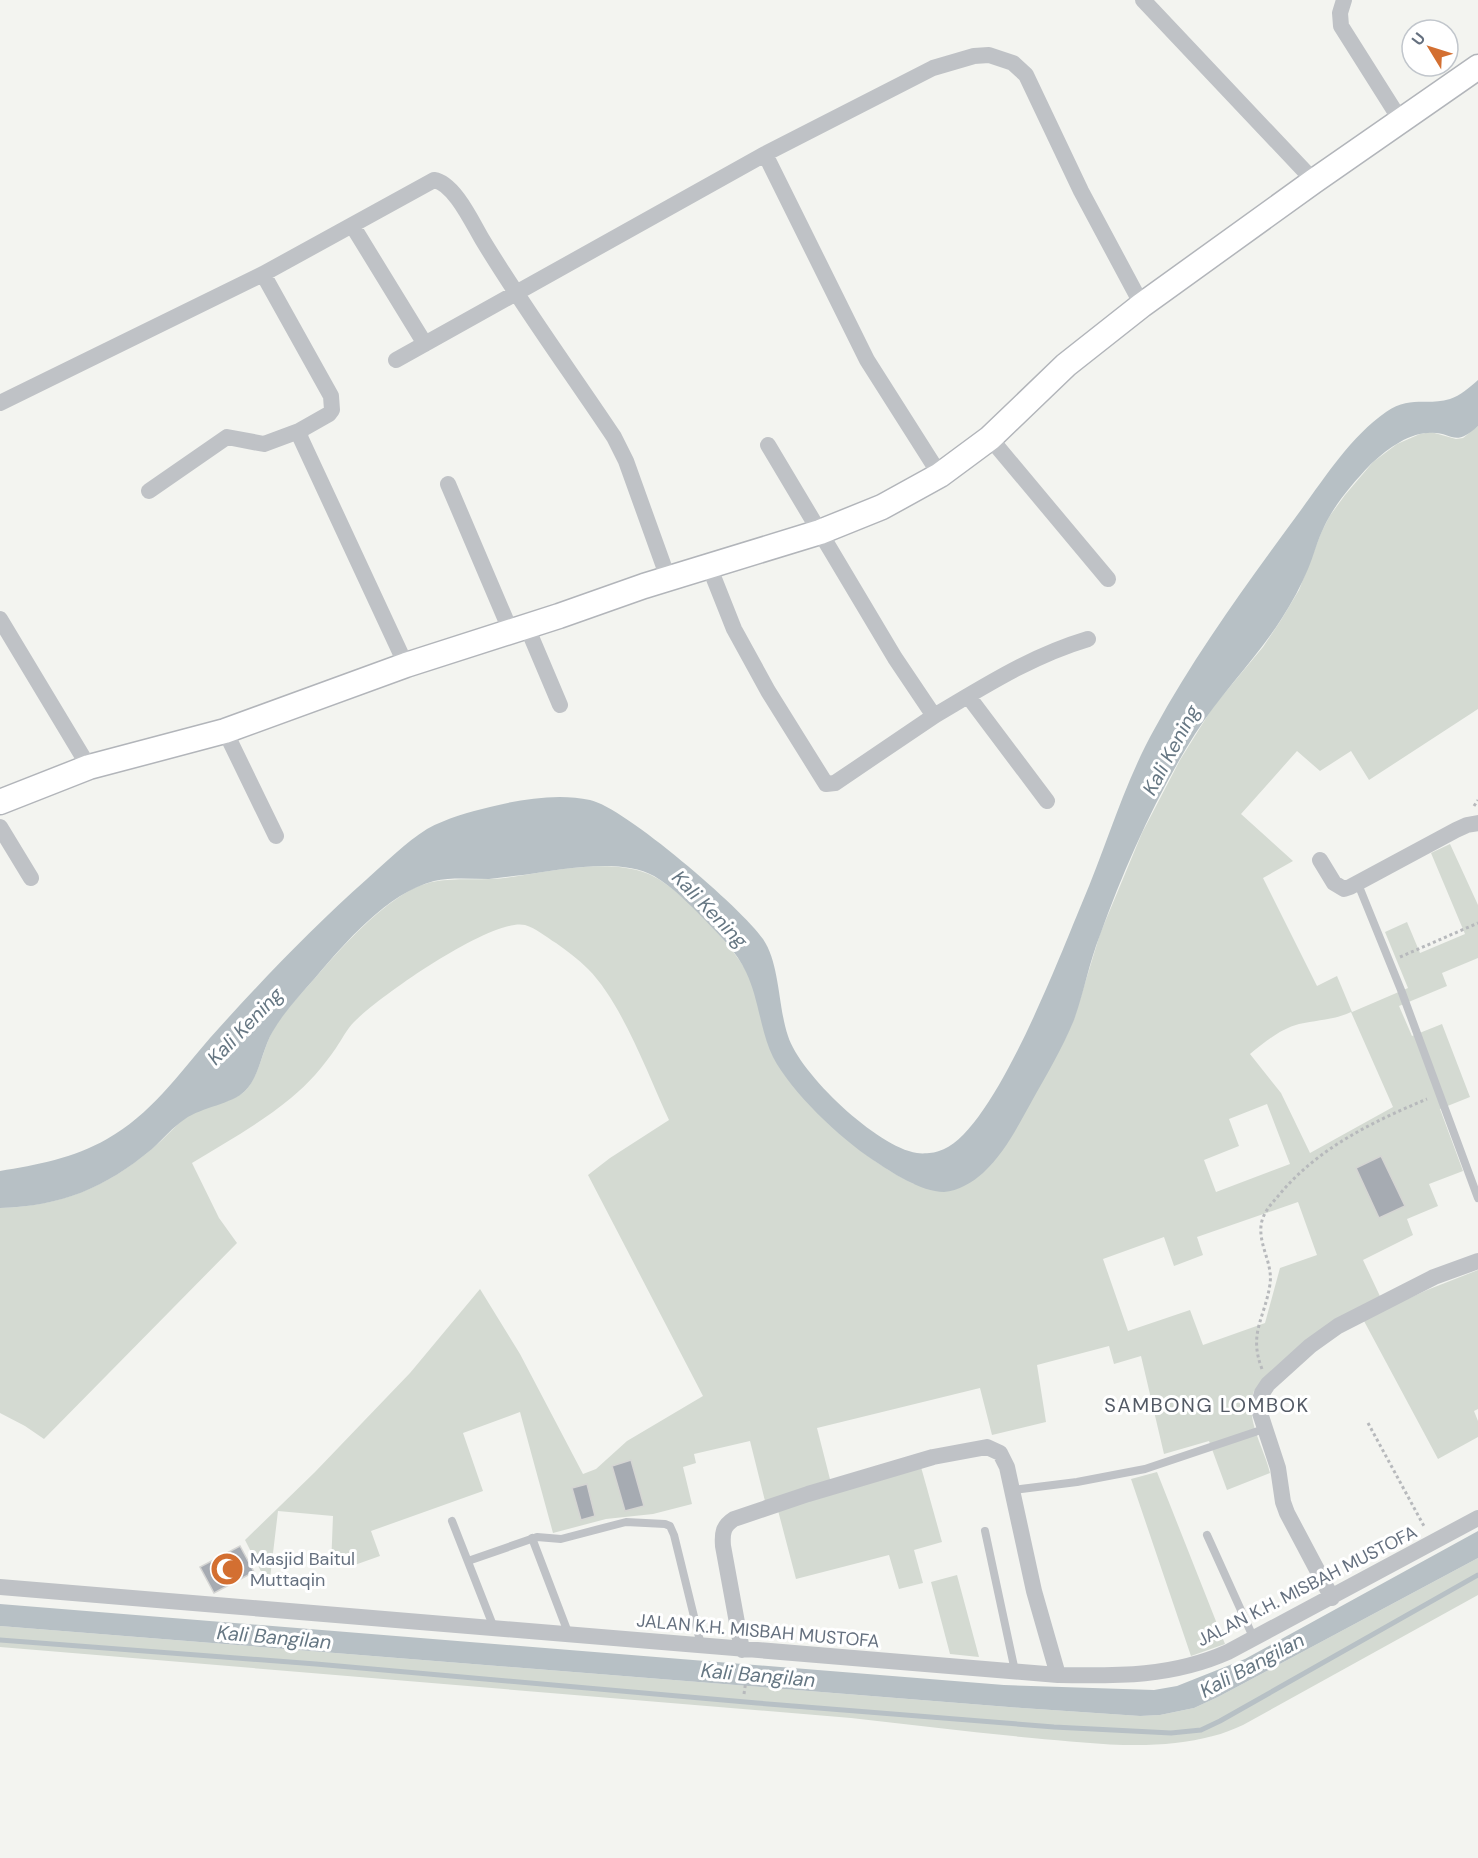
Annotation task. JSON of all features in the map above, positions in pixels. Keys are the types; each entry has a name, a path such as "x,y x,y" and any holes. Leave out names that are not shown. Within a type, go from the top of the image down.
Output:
{"main road":[{"path":"0,802 89,767 225,731 406,665 668,578 820,532 882,507 940,476 990,438 1066,365 1142,305 1401,121 1475,76"}],"street":[{"path":"1143,0 1314,181"},
{"path":"1344,0 1340,13 1341,26 1401,121"},
{"path":"396,360 765,154 933,68 974,56 989,56 1007,61 1020,68 1026,75 1081,191 1142,305"},
{"path":"765,154 867,360 940,476"},
{"path":"0,403 263,274 434,180 439,181 458,200 515,293 615,437 626,461 668,578"},
{"path":"352,225 424,344"},
{"path":"149,491 227,437 264,444 299,431 332,410 331,396 263,274"},
{"path":"299,431 303,446 406,665"},
{"path":"990,438 1108,579"},
{"path":"768,445 895,658 934,716"},
{"path":"448,484 519,629 561,705"},
{"path":"709,566 734,629 745,650 826,784 835,783 934,716 1019,666 1058,648 1088,639"},
{"path":"0,619 89,767"},
{"path":"968,696 1047,801"},
{"path":"225,731 276,836"},
{"path":"1320,860 1330,878 1344,889 1358,884 1456,830 1478,823"},
{"path":"0,827 31,878"},
{"path":"1332,1598 1283,1502 1278,1468 1258,1407 1262,1394 1268,1384 1310,1346 1338,1326 1434,1277 1478,1261"},
{"path":"746,1653 722,1537 723,1529 727,1524 734,1519 808,1494 933,1457 987,1447 1000,1453 1004,1458 1034,1591 1059,1675"},
{"name":"JALAN K.H. MISBAH MUSTOFA","path":"0,1587 701,1646 746,1653 1059,1675 1103,1675 1168,1671 1207,1662 1332,1598 1478,1518"}],"lane":[{"path":"1358,884 1390,962 1478,1198"},
{"path":"1012,1490 1077,1482 1145,1469 1264,1429"},
{"path":"452,1521 494,1629"},
{"path":"468,1561 532,1538 561,1539 631,1522 670,1526 674,1534 701,1646"},
{"path":"985,1531 1015,1671"},
{"path":"1207,1535 1254,1639"},
{"path":"532,1538 570,1635"}],"path":[{"path":"1390,962 1478,923"},
{"path":"1268,1384 1257,1356 1256,1344 1271,1273 1261,1236 1261,1226 1266,1211 1307,1166 1328,1149 1360,1130 1440,1093"},
{"path":"1368,1423 1433,1543"},
{"path":"744,1694 746,1653"}],"shaded area":[{"path":"1478,426 1478,709 1369,780 1351,751 1320,771 1297,751 1241,814 1293,861 1263,878 1317,986 1337,976 1352,1012 1408,988 1385,932 1407,922 1420,953 1465,934 1431,853 1450,844 1478,905 1478,958 1442,973 1447,986 1399,1006 1412,1036 1442,1024 1470,1097 1440,1109 1463,1171 1429,1184 1438,1206 1407,1219 1413,1235 1363,1260 1386,1309 1478,1270 1478,1409 1474,1411 1478,1421 1478,1437 1438,1459 1357,1308 1254,1391 1251,1412 1270,1473 1227,1490 1209,1441 1164,1454 1141,1356 1114,1364 1109,1346 1037,1365 1046,1422 992,1435 980,1388 817,1428 833,1491 921,1467 942,1542 914,1550 923,1583 899,1589 889,1555 796,1579 775,1499 765,1501 750,1441 694,1454 696,1463 683,1467 692,1504 653,1514 606,1519 553,1533 520,1412 463,1433 483,1491 371,1531 380,1556 349,1567 331,1567 333,1516 278,1511 269,1587 245,1540 315,1472 410,1373 480,1289 520,1354 583,1474 596,1469 627,1441 703,1396 588,1175 669,1120 623,1020 600,983 568,952 537,930 525,925 509,926 488,933 436,961 386,995 351,1025 326,1062 297,1093 255,1124 192,1163 219,1218 237,1243 44,1439 0,1413 0,1208 44,1203 83,1192 136,1161 185,1118 200,1110 233,1099 245,1091 254,1078 273,1030 298,997 370,920 394,900 427,883 498,878 589,867 625,868 646,873 673,889 688,902 717,932 741,962 753,985 773,1055 783,1072 818,1112 863,1152 914,1184 1005,1146 1074,1019 1100,934 1142,833 1180,760 1213,707 1263,647 1299,590 1329,517 1373,462 1397,444 1431,432 1456,439 1463,438","holes":["1351,1012 1393,1107 1310,1153 1281,1093 1250,1054 1273,1036 1292,1026","1267,1104 1290,1164 1216,1192 1204,1160 1239,1146 1229,1119","1298,1202 1317,1255 1280,1268 1265,1323 1203,1345 1190,1310 1128,1331 1103,1259 1164,1237 1174,1266 1203,1255 1197,1237"]},
{"path":"1157,1472 1225,1644 1191,1656 1131,1479"},
{"path":"1478,1558 1478,1595 1243,1725 1217,1735 1168,1744 1122,1745 1077,1742 851,1718 0,1647 0,1626 1022,1708 1140,1716 1160,1715 1194,1708 1218,1697"},
{"path":"957,1575 979,1657 950,1654 931,1582"}],"water":[{"name":"Kali Kening","path":"1478,380 1478,426 1463,437 1428,433 1412,436 1396,444 1370,465 1333,511 1302,582 1286,612 1205,719 1154,807 1110,909 1074,1020 1055,1060 1005,1147 983,1173 965,1186 944,1192 926,1189 897,1175 846,1140 817,1113 781,1071 765,1036 750,982 728,944 687,902 654,876 624,867 590,866 489,879 434,881 400,896 353,935 287,1010 269,1038 258,1070 245,1091 185,1119 135,1163 100,1184 63,1199 0,1208 0,1171 68,1156 94,1146 137,1118 163,1093 286,956 346,898 419,834 442,822 474,811 514,802 553,797 590,800 629,820 682,861 732,906 751,925 769,949 788,1036 795,1052 824,1088 862,1123 900,1148 919,1153 939,1151 959,1138 981,1114 1002,1080 1058,962 1144,749 1188,672 1242,592 1338,459 1373,422 1386,412 1403,404 1454,398"},
{"name":"Kali Bangilan","path":"1478,1531 1478,1558 1218,1697 1194,1708 1160,1715 1140,1716 1022,1708 0,1626 0,1604 1004,1685 1154,1690 1177,1686 1245,1659"}],"building":[{"path":"1381,1156 1405,1206 1379,1218 1356,1168"},
{"path":"631,1460 644,1506 625,1511 612,1466"},
{"path":"587,1484 595,1516 581,1520 572,1488"},
{"name":"Masjid Baitul Muttaqin","path":"240,1546 254,1572 214,1593 200,1567"}],"waterway":[{"path":"0,1640 316,1664 1054,1727 1171,1733 1201,1730 1220,1721 1478,1575"}],"place":[{"name":"Masjid Baitul Muttaqin","path":"227,1569"}],"district":[{"name":"SAMBONG LOMBOK","path":"1207,1405"}]}
